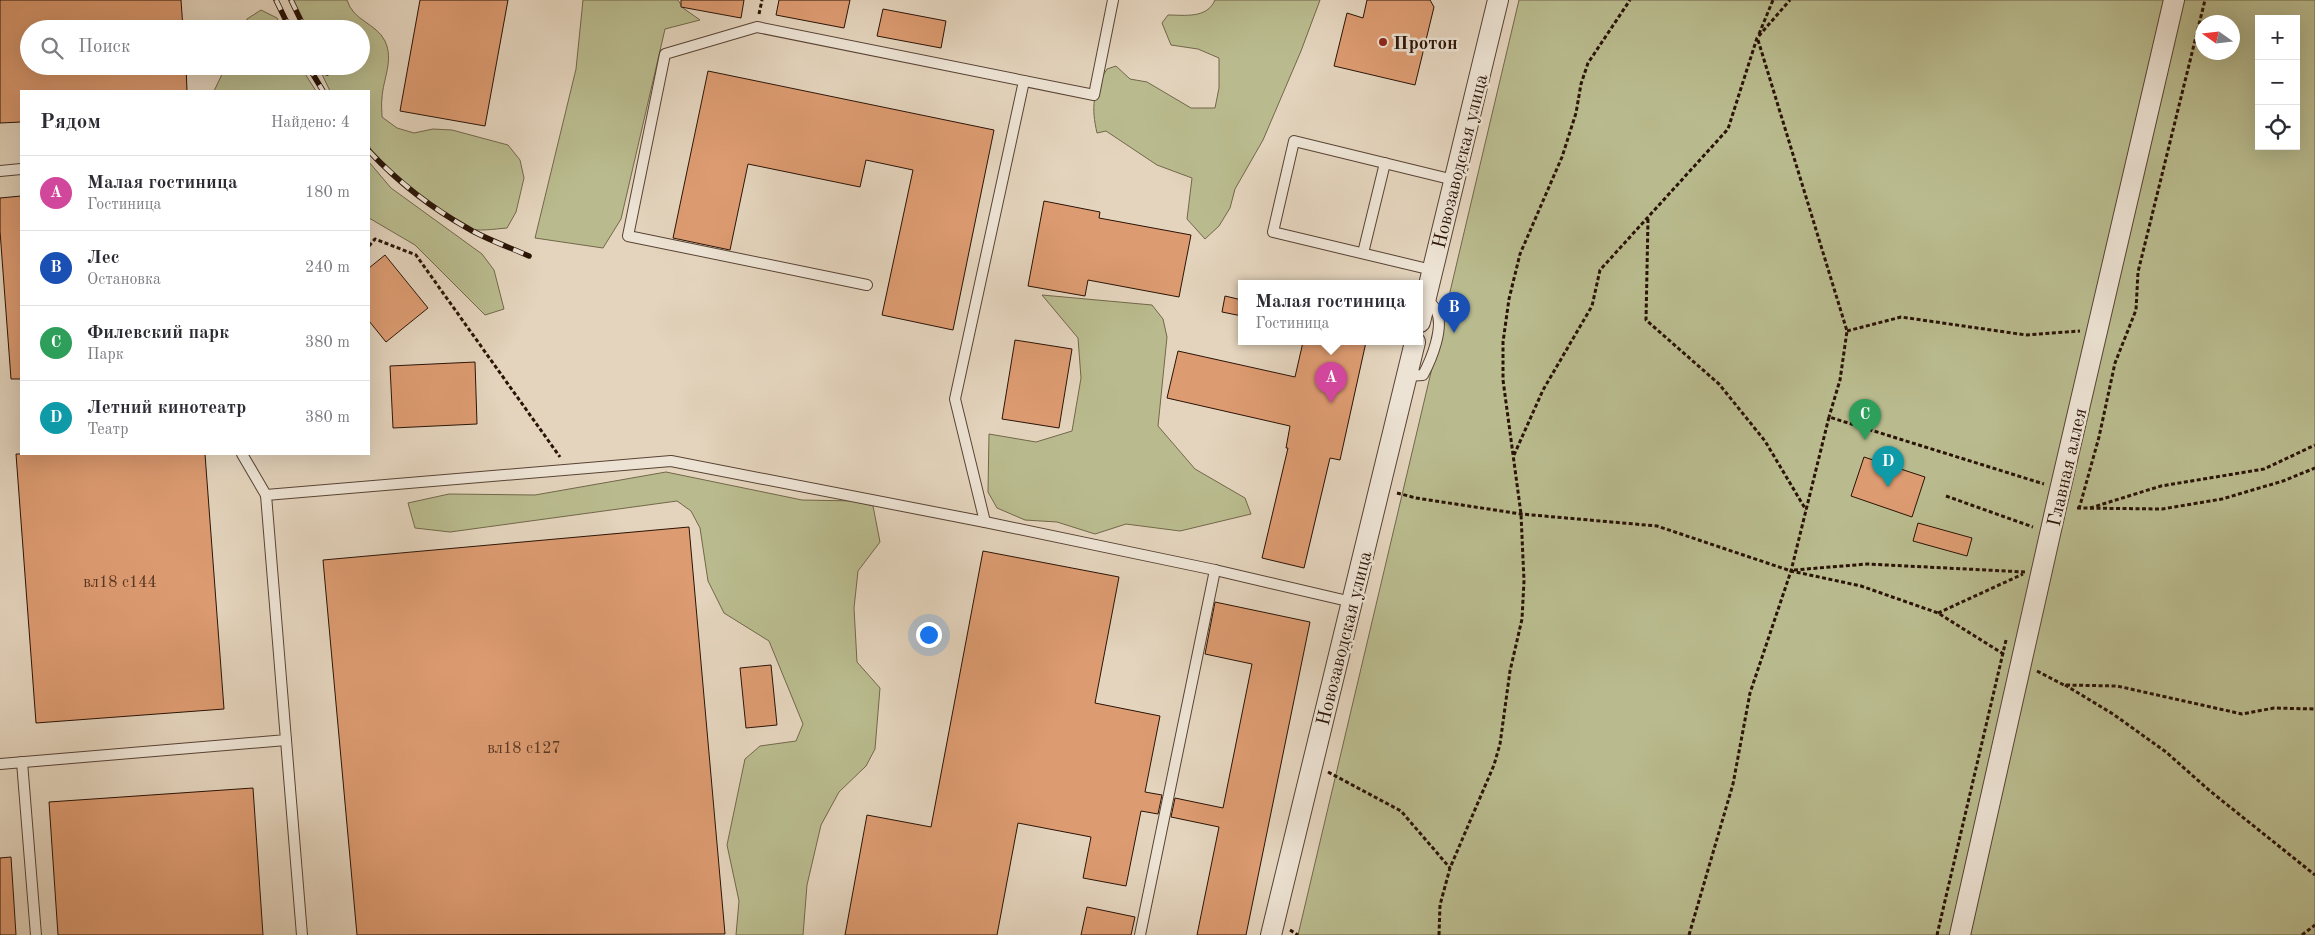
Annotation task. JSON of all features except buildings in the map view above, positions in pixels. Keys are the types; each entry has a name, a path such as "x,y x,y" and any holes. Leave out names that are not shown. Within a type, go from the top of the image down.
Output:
{"street":[{"name":"Новозаводская улица","path":"1423,310 1498,0"},
{"name":"Главная аллея","path":"1960,935 2051,532 2053,494 2174,0"},
{"name":"Новозаводская улица","path":"1270,935 1414,345"}],"lane":[{"path":"867,285 628,236 665,54 757,27 1094,95 1113,0"},
{"path":"985,522 955,399 1024,80"},
{"path":"1432,270 1273,232 1294,141 1454,180"},
{"path":"1363,253 1385,163"},
{"path":"0,171 20,169"},
{"path":"1406,376 1423,375 1431,360 1437,337 1439,329 1437,311 1426,298"},
{"path":"243,455 266,495 302,935"},
{"path":"266,495 671,461 985,522 1215,570 1352,602"},
{"path":"1140,935 1215,570"},
{"path":"0,764 286,740"},
{"path":"22,762 36,935"}],"path":[{"path":"1439,935 1440,905 1450,868 1494,765 1500,744 1510,671 1522,619 1524,581 1521,514 1503,380 1503,342 1509,299 1520,254 1562,157 1576,113 1581,84 1588,63 1630,0"},
{"path":"1513,456 1543,390 1592,306 1600,270 1728,129 1758,38 1773,0"},
{"path":"1758,38 1790,0"},
{"path":"2079,509 2099,437 2115,362 2136,310 2138,272 2205,0"},
{"path":"1689,935 1733,784 1750,693 1791,570 1807,510 1829,417 1840,380 1847,331 1758,38"},
{"path":"1648,219 1646,320 1719,384 1765,441 1807,510"},
{"path":"370,245 375,239 416,255 570,470"},
{"path":"1847,331 1901,317 2026,335 2083,331"},
{"path":"1829,417 2053,494 2084,510 2162,509 2222,499 2283,481 2315,468"},
{"path":"2084,510 2161,486 2264,469 2315,445"},
{"path":"1379,489 1416,498 1521,514 1657,526 1791,570 1861,586 1938,613 2001,653 2064,685 2113,714 2166,752 2210,791 2315,875"},
{"path":"1946,496 2051,532"},
{"path":"1791,570 1867,564 2028,572 1938,613"},
{"path":"2064,685 2117,686 2242,714 2274,708 2315,709"},
{"path":"1312,764 1401,811 1450,868"},
{"path":"2302,935 2315,925"}],"green space":[{"path":"291,0 347,0 354,13 363,20 299,20"},
{"path":"583,0 678,0 683,8 700,20 665,29 621,219 603,248 535,238 576,69"},
{"path":"1215,0 1320,0 1301,51 1263,140 1235,189 1230,208 1219,226 1205,239 1187,219 1192,178 1157,165 1106,131 1097,133 1094,100 1102,77 1107,69 1116,66 1130,79 1147,82 1191,108 1215,108 1219,88 1219,58 1198,49 1171,45 1162,23 1168,15 1195,15 1201,13 1207,10"},
{"path":"1519,0 2315,0 2315,935 1298,935"},
{"path":"261,10 278,20 247,20"},
{"path":"370,25 385,41 388,55 382,100 382,117 397,128 414,133 433,129 452,130 508,145 520,160 524,178 516,212 507,228 481,230 465,228 428,204 383,165 370,147 370,90 330,90 322,75 370,75"},
{"path":"222,75 306,75 315,90 214,90"},
{"path":"370,163 391,188 482,254 494,270 504,309 485,315 415,245 370,219"},
{"path":"1042,295 1152,305 1163,319 1167,337 1158,426 1195,469 1245,498 1251,514 1180,531 1126,524 1095,534 1057,522 1025,520 997,508 988,492 989,434 1036,442 1072,431 1081,378 1078,338"},
{"path":"666,472 802,500 856,501 873,506 880,542 858,571 854,608 857,662 880,688 875,749 866,766 839,792 821,825 807,885 803,935 736,935 739,901 727,845 745,759 760,746 796,741 803,724 769,641 724,613 708,581 700,528 691,511 677,501 450,532 415,528 408,503 449,494 535,495"}],"railway":[{"path":"276,0 286,20"},
{"path":"291,0 301,20"},
{"path":"313,75 322,90"},
{"path":"370,152 403,184 442,213 476,233 529,256"}],"place":[{"name":"Протон","path":"1383,42"},
{"name":"Лес","path":"1454,333"},
{"name":"Малая гостиница","path":"1331,403"},
{"name":"Филевский парк","path":"1865,440"},
{"name":"Летний кинотеатр","path":"1888,487"}]}
